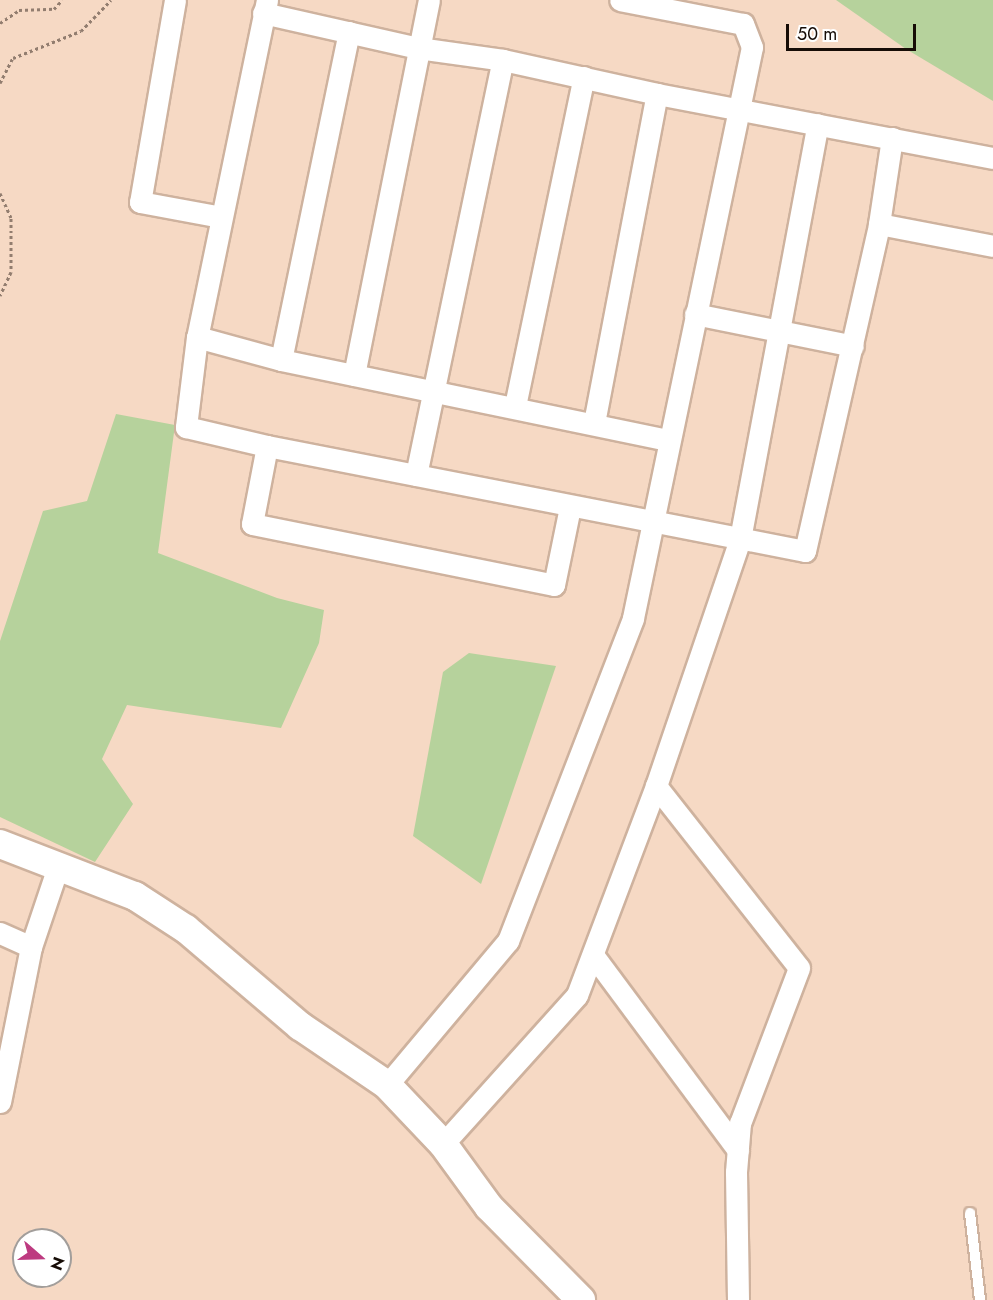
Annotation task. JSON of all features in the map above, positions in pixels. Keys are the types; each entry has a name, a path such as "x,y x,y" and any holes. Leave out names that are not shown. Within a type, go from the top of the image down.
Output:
{"street":[{"path":"175,0 140,202 221,217"},
{"path":"354,375 429,0"},
{"path":"387,1085 508,941 633,618 737,107 752,47 743,24 620,0"},
{"path":"892,138 879,224 805,551 570,507 267,446 186,427 197,337 265,6 349,32 418,48 503,60 657,94 737,107 993,158"},
{"path":"281,360 349,32"},
{"path":"416,475 503,60"},
{"path":"515,406 584,77"},
{"path":"594,423 657,94"},
{"path":"443,1144 577,994 656,786 740,539 818,124"},
{"path":"879,224 993,246"},
{"path":"695,314 853,346"},
{"path":"197,337 281,360 515,406 669,440"},
{"path":"267,446 252,524 554,585 570,507"},
{"path":"656,786 799,968 740,1123 738,1300"},
{"path":"0,844 135,896 186,929 300,1026 387,1085 443,1144 489,1207 581,1300"},
{"path":"0,1102 31,947 58,867"},
{"path":"0,933 31,947"},
{"path":"593,955 738,1150"}],"lane":[{"path":"970,1214 980,1300"}],"path":[{"path":"0,23 19,10 54,9 62,0"},
{"path":"0,83 13,58 81,31 111,0"},
{"path":"0,193 11,218 11,272 0,296"}],"green space":[{"path":"836,0 993,0 993,101 906,49"},
{"path":"116,414 175,425 158,553 277,598 324,610 319,643 281,728 127,705 102,759 133,804 95,862 0,817 0,641 43,511 87,501"},
{"path":"469,653 556,666 481,884 413,836 443,672"}]}
